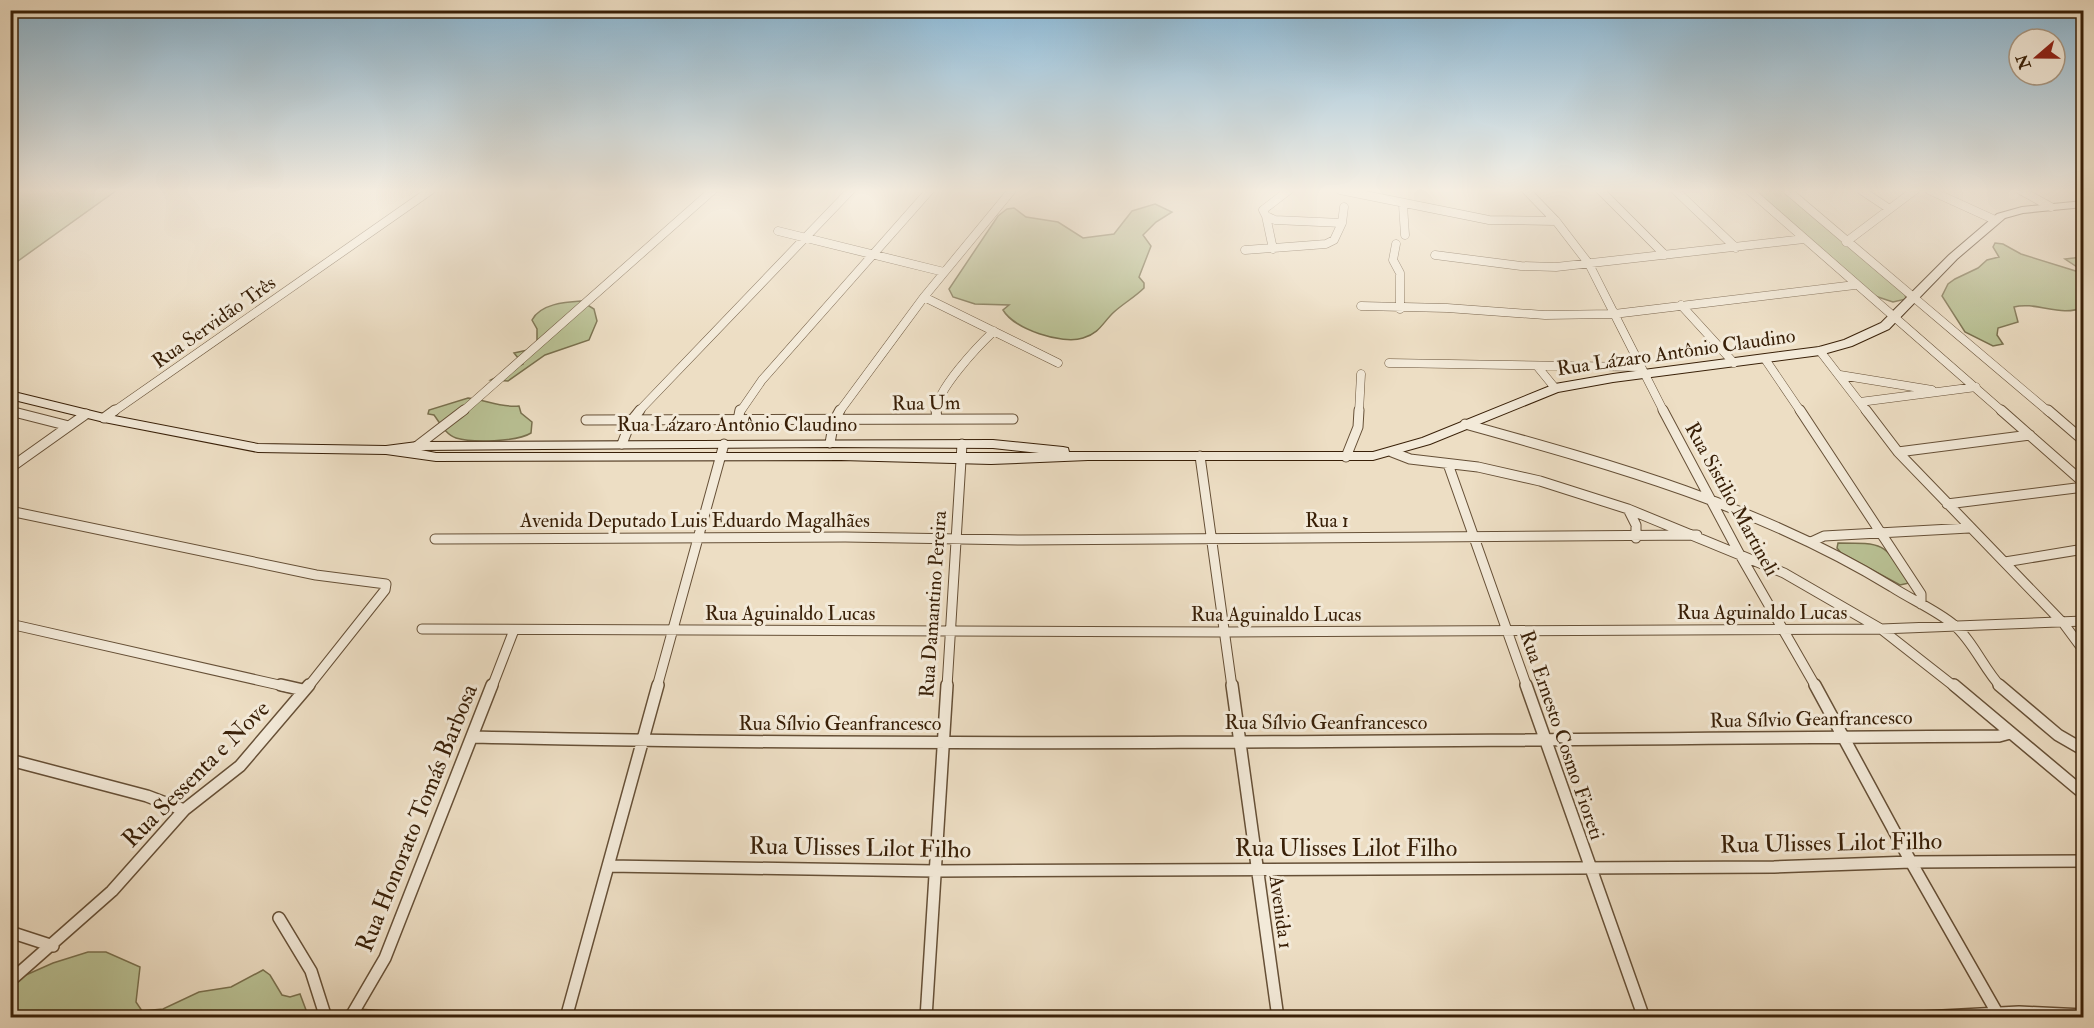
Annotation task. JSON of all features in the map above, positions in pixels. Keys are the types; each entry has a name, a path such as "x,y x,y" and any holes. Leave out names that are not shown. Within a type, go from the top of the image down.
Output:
{"main road":[{"name":"Rua Lázaro Antônio Claudino","path":"386,450 417,446 830,442 962,451 1024,459 1088,456 1346,457 1392,452 1555,388 1642,371 1734,363 1820,351 1869,334 1885,326 1912,297 1976,238"},
{"name":"Rua Lázaro Antônio Claudino","path":"10,395 104,418 258,448 386,450 436,457 720,457 962,451"}],"street":[{"name":"Rua Servidão Três","path":"104,418 362,238"},
{"path":"417,446 462,412 659,238"},
{"path":"622,444 631,421 651,396 806,238 944,272"},
{"path":"738,420 740,409 762,380 889,238"},
{"path":"830,442 834,421 847,398 972,238"},
{"path":"1270,238 1273,249"},
{"path":"1245,250 1326,244 1335,238"},
{"name":"Rua Sistilio Martineli","path":"1569,238 1589,264 1642,371 1739,553 1785,629 1911,862 1999,1015"},
{"path":"1648,238 1665,255"},
{"path":"1725,238 1736,248"},
{"path":"1841,238 2084,441"},
{"path":"1846,242 1851,238"},
{"path":"1435,255 1521,266 1556,267 1804,239 1976,387 2084,485"},
{"path":"1396,244 1393,260 1400,273 1400,309"},
{"path":"1361,306 1400,309 1447,308 1545,315 1614,314 1855,285"},
{"path":"924,297 1058,363"},
{"path":"1681,305 1734,363"},
{"path":"937,419 936,407 940,397 976,348 994,331"},
{"path":"1820,351 1898,452 2064,624 2084,651"},
{"path":"1765,359 1849,481 1921,594 1921,604"},
{"path":"1389,363 1642,371"},
{"path":"1537,366 1555,388"},
{"path":"1346,457 1359,427 1361,374"},
{"path":"1840,375 1942,392"},
{"path":"1860,402 1976,387"},
{"path":"10,411 69,426"},
{"path":"10,468 86,414"},
{"name":"Rua Um","path":"586,420 1013,419"},
{"path":"1465,424 1602,462 1710,498 1811,542 1921,604 1955,626 1999,685 2058,735 2084,750"},
{"path":"1898,452 2030,435"},
{"path":"566,1017 724,444"},
{"name":"Rua Damantino Pereira","path":"926,1017 962,451"},
{"path":"1392,452 1410,459 1540,481 1629,509 1784,573 1881,629 2084,794"},
{"name":"Avenida 1","path":"1200,456 1278,1017"},
{"name":"Rua Ernesto Cosmo Fioreti","path":"1448,464 1644,1017"},
{"path":"1947,504 2084,485"},
{"path":"1629,509 1636,525 1636,538"},
{"name":"Rua Sessenta e Nove","path":"10,512 316,575 386,584 385,590 268,735 240,766 184,810 112,891 53,946 10,981"},
{"path":"1811,542 1824,536 1969,528"},
{"name":"Rua 1","path":"956,538 1636,538 1697,536"},
{"name":"Avenida Deputado Luis Eduardo Magalhães","path":"435,539 956,538"},
{"path":"2005,562 2084,549"},
{"name":"Rua Aguinaldo Lucas","path":"422,629 671,632 1506,631 1881,629 2064,624 2084,621"},
{"path":"10,624 303,690"},
{"name":"Rua Honorato Tomás Barbosa","path":"351,1016 385,958 474,737 514,630"},
{"name":"Rua Sílvio Geanfrancesco","path":"474,737 641,741 1239,741 1999,736 2010,732"},
{"path":"10,760 147,796 184,810"},
{"name":"Rua Ulisses Lilot Filho","path":"608,866 935,871 1589,866 1774,867 1911,862 2084,861"},
{"path":"279,918 311,971 326,1017"},
{"path":"10,932 53,946"},
{"path":"1904,1017 2084,1015"},
{"path":"351,1016 402,1017"}],"green space":[{"path":"11,238 50,238 11,266"},
{"path":"983,238 1145,238 1151,246 1139,277 1144,283 1144,288 1089,336 1074,340 1039,334 1009,317 1003,310 1009,305 975,304 953,297 949,289"},
{"path":"1809,238 1840,238 1905,294 1906,299 1893,302 1875,296"},
{"path":"1995,243 2003,244 2021,254 2079,272 2080,269 2065,259 2082,257 2080,248 2083,247 2083,307 2066,311 2031,306 2014,307 2018,322 1998,328 1997,335 2003,344 1993,346 1965,332 1942,296 1948,284 1955,279 1978,268 1987,260 1999,257 1993,247"},
{"path":"581,301 594,309 597,321 589,340 545,355 508,381 491,380 523,364 514,353 537,348 537,329 532,320 541,310 554,305"},
{"path":"468,398 506,406 519,406 521,413 532,422 531,433 505,440 463,440 449,434 434,415 428,414 429,410"},
{"path":"1838,543 1875,545 1882,548 1894,560 1909,583 1900,585 1841,553 1837,548"},
{"path":"88,952 106,952 140,967 136,1002 142,1011 163,1009 199,992 231,987 263,970 270,975 282,995 290,997 300,994 306,1010 300,1018 11,1017 10,982 53,963"}]}
